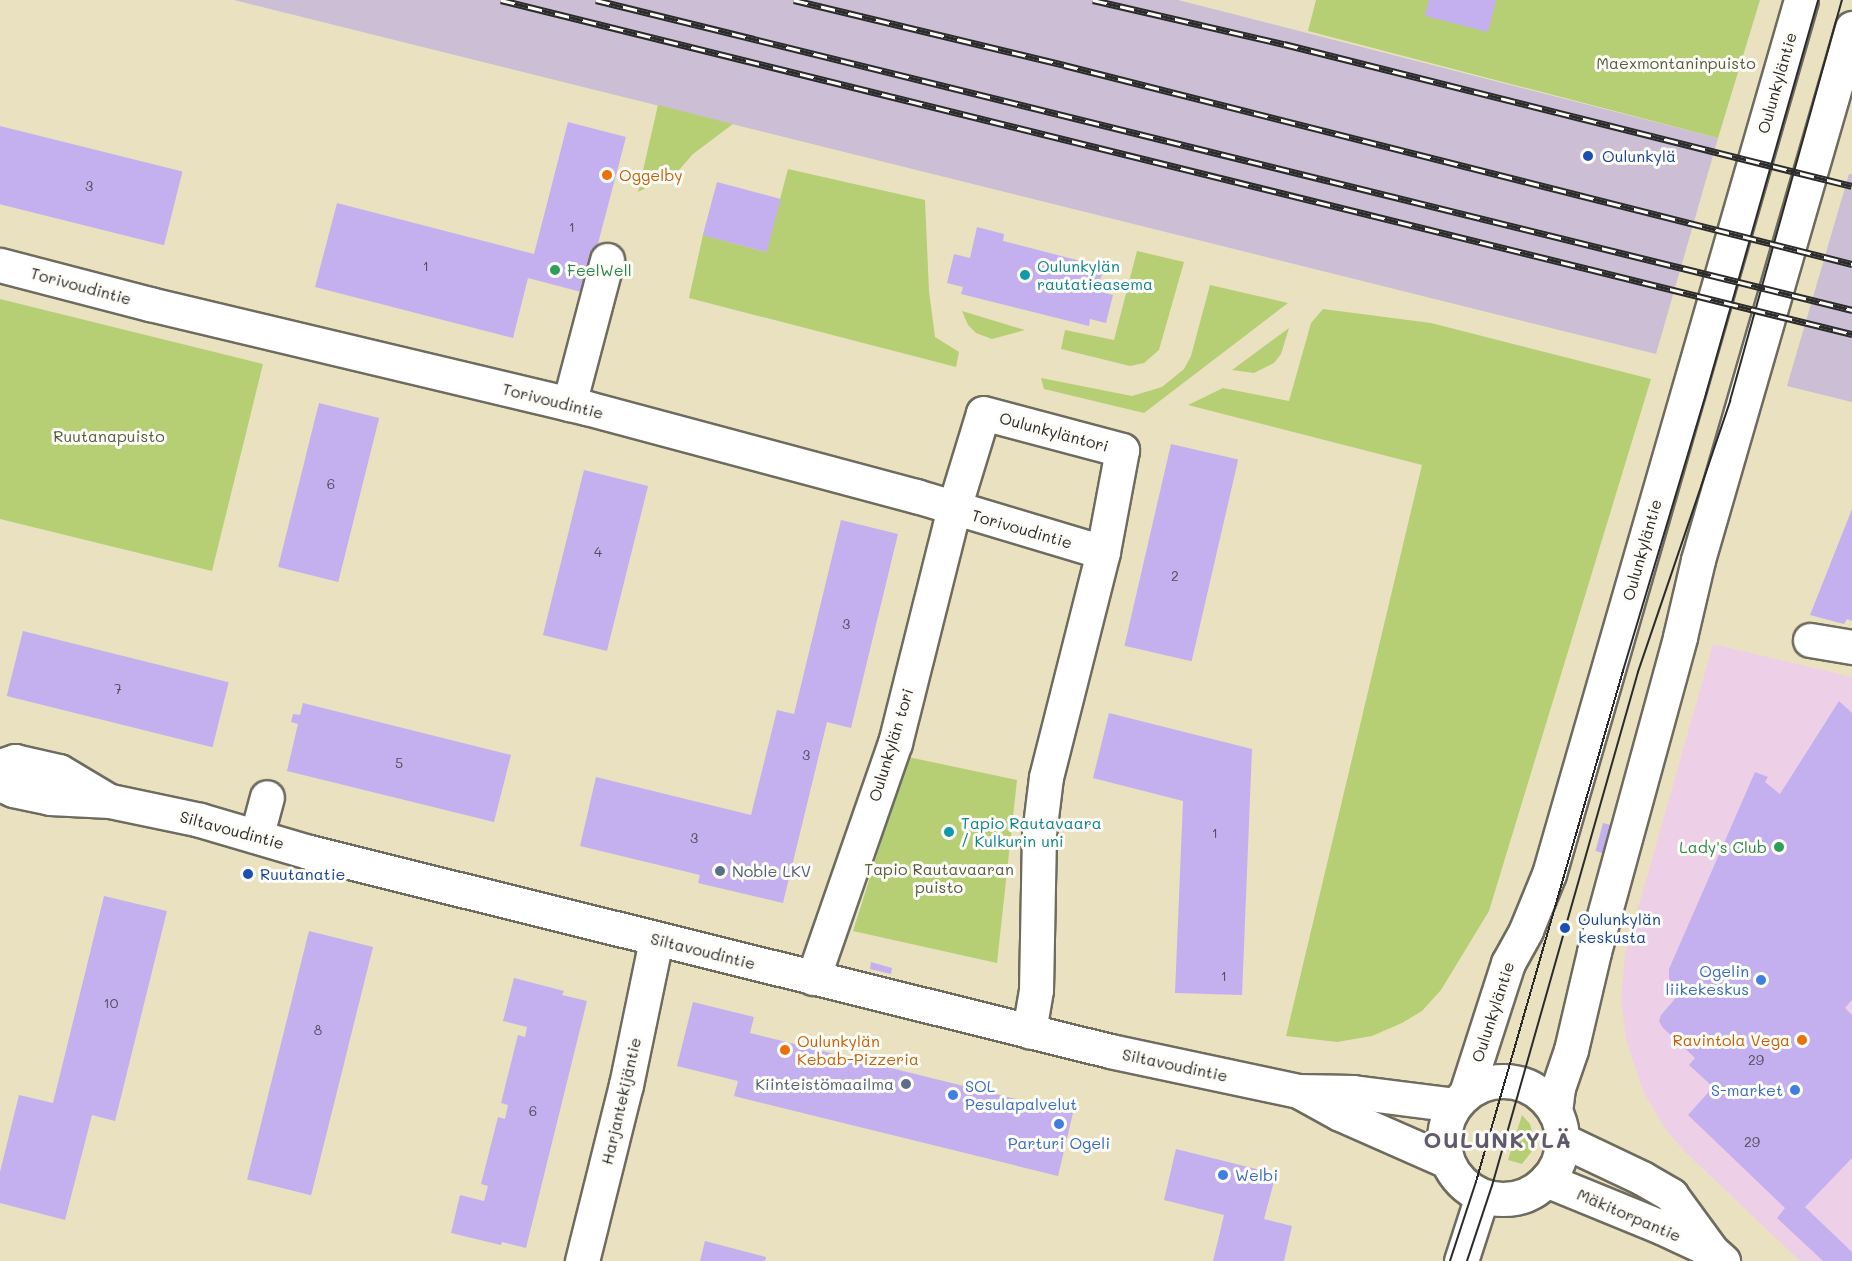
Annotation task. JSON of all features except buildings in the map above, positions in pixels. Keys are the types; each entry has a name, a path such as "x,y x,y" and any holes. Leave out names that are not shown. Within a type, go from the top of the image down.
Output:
{"main road":[{"name":"Oulunkyläntie","path":"1460,1099 1508,963 1526,930 1549,874 1801,0"},
{"path":"1559,1126 1545,1098 1531,1087 1515,1081 1488,1083 1460,1099 1444,1132 1447,1161 1463,1184 1482,1196 1510,1199 1524,1196 1546,1180 1555,1168 1559,1126 1558,1088 1571,1050 1594,952 1680,637 1698,560 1852,28"},
{"path":"569,404 607,260"},
{"name":"Torivoudintie","path":"0,265 256,316 569,404 954,508 1102,552"},
{"name":"Oulunkyläntori","path":"954,508 983,413 1122,450 1102,552"},
{"name":"Oulunkylän tori","path":"813,978 895,742 954,508"},
{"path":"1029,1031 1036,990 1039,834 1046,777 1102,552"},
{"path":"1810,640 1852,647"},
{"name":"Siltavoudintie","path":"0,766 15,761 59,771 110,801"},
{"name":"Siltavoudintie","path":"0,784 13,790 50,798 110,801 257,834 309,852 1110,1051 1298,1091 1460,1099"},
{"path":"257,834 267,797"},
{"name":"Harjantekijäntie","path":"582,1261 626,1085 656,940"},
{"name":"Siltavoudintie","path":"1298,1091 1340,1114 1447,1161"},
{"name":"Mäkitorpantie","path":"1559,1126 1671,1195 1717,1256"},
{"name":"Mäkitorpantie","path":"1546,1180 1661,1227 1717,1256"},
{"path":"1461,1261 1482,1196"}],"shaded area":[{"path":"234,0 1178,0 1718,138 1656,354"},
{"path":"1849,174 1852,174 1852,402 1787,386"},
{"name":"Ogelin liikekeskus","path":"1713,644 1852,677 1852,1261 1800,1261 1684,1151 1666,1130 1643,1091 1626,1039 1621,998 1625,954"}],"green space":[{"name":"Maexmontaninpuisto","path":"1316,0 1760,0 1718,138 1308,31"},
{"path":"658,105 733,124 693,154 679,170 638,192"},
{"path":"788,169 925,200 929,291 935,337 959,352 956,367 689,298 703,235 766,252"},
{"path":"1137,251 1184,262 1159,350 1144,363 1130,366 1061,349 1065,330 1114,340"},
{"path":"1210,285 1288,303 1144,413 1044,389 1041,378 1132,396 1162,387 1184,369 1191,356"},
{"name":"Ruutanapuisto","path":"0,299 263,364 212,571 0,519"},
{"path":"1323,309 1431,323 1651,379 1489,911 1441,990 1422,1011 1372,1036 1337,1042 1286,1036 1422,465 1188,405 1223,388 1289,401 1311,323"},
{"path":"962,311 1025,330 992,339 976,333 968,325"},
{"path":"1289,328 1281,354 1274,363 1254,373 1232,370"},
{"name":"Tapio Rautavaaran puisto","path":"908,757 1017,780 997,963 853,931"},
{"path":"1522,1115 1530,1124 1534,1139 1532,1151 1522,1164 1508,1160"}],"tram line":[{"path":"1450,1261 1476,1182 1623,671 1706,394 1818,0"},
{"path":"1467,1261 1492,1186 1638,672 1730,401 1842,0"}],"railway":[{"path":"501,0 1852,334"},
{"path":"596,0 1852,310"},
{"path":"794,0 1064,65 1852,264"},
{"path":"1093,0 1284,44 1852,186"}],"place":[{"name":"Oulunkylä","path":"1588,156"},
{"name":"Oggelby","path":"607,175"},
{"name":"FeelWell","path":"555,270"},
{"name":"Oulunkylän rautatieasema","path":"1025,275"},
{"name":"Tapio Rautavaara / Kulkurin uni","path":"949,832"},
{"name":"Lady's Club","path":"1779,847"},
{"name":"Noble LKV","path":"720,871"},
{"name":"Ruutanatie","path":"248,874"},
{"name":"Oulunkylän keskusta","path":"1565,928"},
{"name":"Ogelin liikekeskus","path":"1761,980"},
{"name":"Ravintola Vega","path":"1802,1040"},
{"name":"Oulunkylän Kebab-Pizzeria","path":"785,1050"},
{"name":"Kiinteistömaailma","path":"906,1084"},
{"name":"S-market","path":"1795,1090"},
{"name":"SOL Pesulapalvelut","path":"953,1095"},
{"name":"Parturi Ogeli","path":"1059,1124"},
{"name":"Welbi","path":"1223,1175"}],"district":[{"name":"OULUNKYLÄ","path":"1498,1140"}]}
